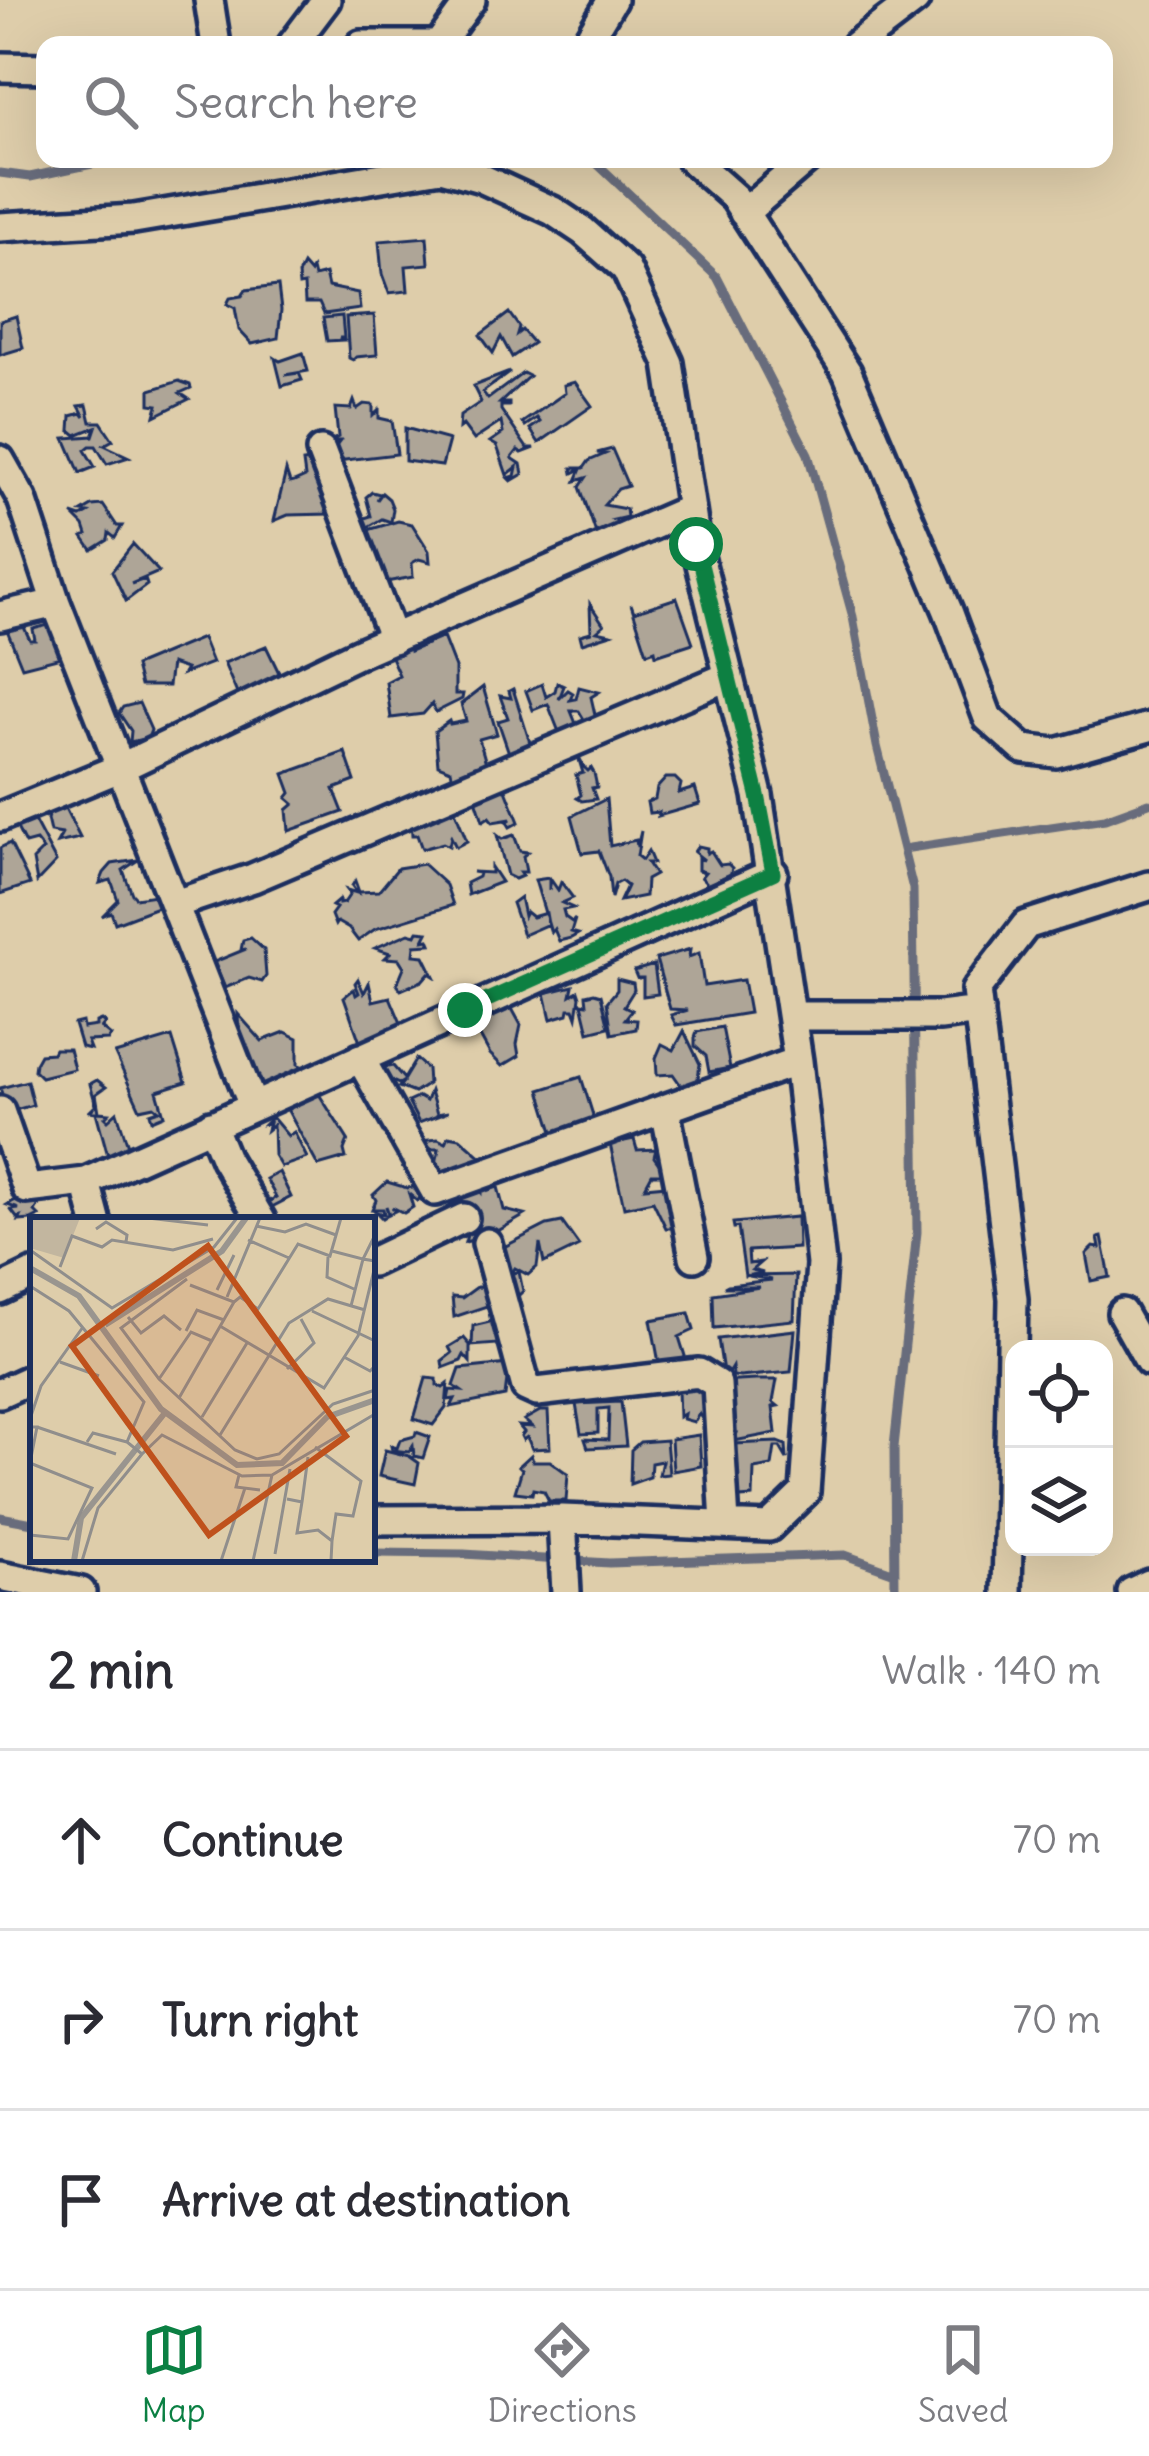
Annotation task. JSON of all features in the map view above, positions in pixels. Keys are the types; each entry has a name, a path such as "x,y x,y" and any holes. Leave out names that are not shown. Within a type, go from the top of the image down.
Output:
{"street":[{"path":"209,0 215,36"},
{"path":"299,36 326,0"},
{"path":"446,36 471,0"},
{"path":"590,36 612,0"},
{"path":"868,36 915,0"},
{"path":"0,67 36,68"},
{"path":"0,226 134,219 435,168"},
{"path":"375,1520 563,1532 724,1524 769,1527 806,1492 821,1264 773,873 690,509 669,363 626,269 583,231 482,178 445,168"},
{"path":"701,168 735,198 847,372 988,718 1023,749 1056,753 1149,727"},
{"path":"744,213 796,168"},
{"path":"321,451 393,639"},
{"path":"0,460 22,500 56,603 253,1106"},
{"path":"0,817 122,767 393,639 690,509"},
{"path":"0,616 56,603"},
{"path":"175,904 253,878 729,676"},
{"path":"0,1111 27,1190 86,1182 773,873"},
{"path":"1007,1592 1013,1299 976,990 1027,925 1149,886"},
{"path":"792,1016 940,1016 979,1011"},
{"path":"360,1058 435,1191 799,1061"},
{"path":"665,1109 694,1257"},
{"path":"212,1125 225,1160 258,1217"},
{"path":"86,1182 95,1217"},
{"path":"375,1261 464,1218"},
{"path":"487,1243 526,1387 537,1392 699,1373 717,1384 724,1524"},
{"path":"0,1290 30,1275"},
{"path":"1122,1313 1149,1361"},
{"path":"0,1393 30,1379"},
{"path":"563,1532 566,1588"},
{"path":"0,1576 81,1592"},
{"path":"1132,1592 1149,1584"}],"building":[{"path":"427,237 429,264 406,266 408,291 389,293 379,241"},
{"path":"303,265 310,273 312,269 314,277 325,274 328,287 358,293 360,309 324,314 319,303 305,303 298,275"},
{"path":"278,286 278,338 252,344 239,330 235,308 227,304 246,290"},
{"path":"509,313 519,327 517,334 522,330 533,343 512,357 501,337 493,353 480,335"},
{"path":"374,315 377,355 349,358 346,317"},
{"path":"16,316 23,348 0,355 0,321"},
{"path":"342,316 344,338 339,338 343,340 327,341 323,318"},
{"path":"303,353 308,371 285,375 299,373 302,380 282,386 275,358 280,361"},
{"path":"510,372 483,392 488,399 523,373 529,376 500,403 509,403 501,410 527,448 535,448 518,450 512,458 521,464 523,474 511,481 508,478 515,476 517,467 507,475 497,446 490,442 503,433 501,422 474,440 463,425 459,428 460,416 481,402 473,386"},
{"path":"179,381 190,385 180,393 189,399 155,416 158,405 150,404 150,390"},
{"path":"575,382 592,406 539,443 530,429 540,422 537,418 525,426 522,423 565,393 564,385"},
{"path":"354,401 357,409 373,405 373,416 379,410 379,418 392,421 397,454 336,461 334,449 340,441 330,441 338,437 335,408 351,409"},
{"path":"87,405 91,422 101,422 113,440 104,445 129,457 107,464 96,446 90,446 85,450 95,467 80,473 65,438 93,436 96,427 76,435 70,430 71,416 82,413 85,417 79,406"},
{"path":"405,428 449,440 442,466 405,461"},
{"path":"612,449 628,486 618,489 604,505 626,509 627,517 614,520 623,523 618,529 597,536 580,487 586,478 576,481 581,469 573,473 572,468 584,468 605,454 597,453"},
{"path":"311,461 330,514 288,515 274,521 286,471 290,483 294,482 305,477 303,462"},
{"path":"372,492 380,494 377,500 382,493 393,509 391,522 382,519 366,528 368,540 358,520 371,516 366,497"},
{"path":"103,505 117,526 122,526 115,538 109,533 108,540 92,550 83,537 87,535 84,526 72,514 81,517 92,506"},
{"path":"398,521 412,524 429,551 430,562 419,559 412,563 413,577 386,582 368,530"},
{"path":"133,544 159,572 131,584 145,579 147,585 126,601 112,571"},
{"path":"677,598 693,643 656,655 655,650 647,653 631,604 634,612"},
{"path":"590,604 604,625 597,631 611,634 582,643 580,635 591,632"},
{"path":"52,624 65,656 22,667 7,630 23,625 30,640 35,640 33,629"},
{"path":"408,635 410,651 443,637 455,668 455,694 463,694 462,699 436,712 432,704 423,714 391,718 386,682 399,675 386,646"},
{"path":"202,638 212,663 183,674 186,669 171,664 168,686 140,686 135,666"},
{"path":"266,646 284,683 238,696 224,663"},
{"path":"557,683 564,686 559,699 568,690 573,693 570,700 576,699 579,687 599,692 591,697 596,719 585,721 579,711 571,711 577,726 559,732 548,704 533,710 526,691 542,684 546,697"},
{"path":"483,687 497,734 479,739 488,770 453,779 451,770 438,765 435,731 449,721 466,721 461,704"},
{"path":"513,689 532,749 510,756 498,721 508,718 500,696 511,698"},
{"path":"139,703 151,730 148,738 130,742 131,731 119,713"},
{"path":"345,752 355,781 334,789 343,812 289,831 287,810 294,804 287,798 291,793 284,774"},
{"path":"577,753 584,767 594,773 596,799 577,798 581,795 576,775 583,773"},
{"path":"666,778 681,784 679,793 695,788 700,804 658,816 659,812 649,813 647,802 655,799"},
{"path":"505,787 519,822 510,827 511,819 483,821 476,799"},
{"path":"606,799 610,846 636,840 637,847 641,831 637,856 642,860 648,851 653,863 647,863 655,875 646,880 645,896 620,901 627,886 621,881 615,884 611,898 599,851 582,853 572,816"},
{"path":"63,804 80,838 57,843 62,834 50,832 47,819 51,809"},
{"path":"453,806 467,841 456,847 451,837 449,846 443,843 422,849 417,835 412,835 411,820"},
{"path":"30,813 56,862 37,882 33,860 43,850 36,841 25,844 13,820"},
{"path":"497,835 502,839 514,835 520,851 528,852 523,856 526,872 519,872 522,876 507,875"},
{"path":"10,843 30,884 0,894 0,848"},
{"path":"698,846 711,851 720,865 728,864 730,876 737,876 703,897 705,872 698,870 698,858 704,860 694,852"},
{"path":"138,860 123,870 132,894 136,898 161,894 168,903 115,923 111,912 102,916 118,900 111,880 100,883 112,864"},
{"path":"423,864 446,885 453,905 375,929 358,941 349,929 335,925 331,915 336,908 332,906 339,900 344,903 350,894 347,890 357,893 352,886 355,881 359,892 379,891 398,868"},
{"path":"491,867 501,882 468,895 466,883 479,873 472,872 491,873"},
{"path":"549,878 549,890 551,880 558,890 561,882 573,898 562,903 573,908 563,910 565,917 575,919 571,932 578,934 571,938 559,941 554,929 551,933 535,880"},
{"path":"520,897 524,916 526,912 532,917 546,913 548,924 523,935 512,903"},
{"path":"418,931 428,932 424,940 431,944 415,945 414,955 424,956 434,976 429,973 401,990 397,984 404,967 399,959 385,958 390,953 375,948"},
{"path":"251,938 264,950 266,976 262,982 249,978 225,988 214,962 246,949 241,950 243,940"},
{"path":"690,949 689,957 699,953 704,986 743,980 749,1013 676,1025 671,1015 688,1010 670,1009 656,959"},
{"path":"654,965 658,994 643,996 643,978 637,978 634,971"},
{"path":"358,979 364,993 369,983 373,1001 390,997 401,1023 384,1031 387,1038 362,1048 344,997 354,989 359,993"},
{"path":"617,979 633,983 624,1006 632,1010 625,1019 637,1020 636,1029 612,1034 607,1002 617,990"},
{"path":"573,986 571,995 578,991 580,997 577,1017 569,1009 568,1014 551,1019 545,993"},
{"path":"586,995 601,995 609,1027 589,1032 582,1003 587,1004"},
{"path":"510,1005 521,1025 519,1056 502,1066 474,1025"},
{"path":"238,1014 262,1041 285,1032 298,1038 298,1064 313,1073 261,1099 240,1057"},
{"path":"101,1020 105,1023 101,1028 111,1036 87,1041 90,1049 81,1047 74,1024 82,1022 83,1028"},
{"path":"722,1027 730,1068 709,1072 695,1038 697,1032"},
{"path":"684,1031 700,1064 697,1085 687,1094 673,1074 657,1075 656,1058 662,1044 674,1050"},
{"path":"172,1037 186,1082 157,1091 164,1115 152,1120 150,1113 159,1110 154,1106 140,1109 115,1054"},
{"path":"69,1049 74,1069 41,1077 34,1070 35,1063 40,1054"},
{"path":"416,1059 427,1069 428,1084 414,1093 399,1087 404,1081 399,1084 379,1075 382,1068 393,1066 404,1079"},
{"path":"581,1077 597,1128 556,1141 540,1090"},
{"path":"97,1080 106,1087 96,1094 99,1112 109,1113 108,1120 117,1112 131,1155 110,1163 96,1112 90,1111 96,1105 90,1084"},
{"path":"27,1081 33,1105 8,1112 0,1088"},
{"path":"317,1091 348,1140 346,1158 318,1166 287,1109"},
{"path":"430,1091 437,1114 448,1112 419,1123 408,1102 419,1097 426,1101"},
{"path":"272,1117 288,1136 294,1132 307,1158 281,1167 274,1155 273,1125 267,1130 269,1123 265,1124"},
{"path":"449,1136 460,1138 484,1159 444,1173 438,1182 430,1162 437,1159 439,1149 420,1141 446,1143"},
{"path":"634,1139 637,1150 656,1149 659,1164 671,1168 669,1174 652,1174 645,1187 667,1185 672,1228 666,1228 653,1201 624,1207 610,1144"},
{"path":"279,1172 291,1197 268,1209 264,1205 276,1197 266,1179"},
{"path":"491,1181 489,1190 498,1187 504,1210 525,1215 491,1235 465,1242 474,1211 444,1202 475,1184 481,1192 481,1184"},
{"path":"387,1182 407,1188 425,1185 423,1196 417,1201 409,1194 413,1207 404,1213 392,1207 395,1211 389,1214 386,1206 388,1214 382,1218 376,1212 384,1214 383,1209 372,1209 373,1195"},
{"path":"19,1198 62,1199 43,1203 42,1199 35,1212 39,1216 19,1221 21,1217 11,1210 19,1209 7,1205"},
{"path":"797,1217 798,1248 748,1251 749,1264 761,1262 752,1270 763,1273 745,1276 738,1227 733,1223"},
{"path":"562,1222 579,1246 544,1263 540,1244 537,1267 528,1275 515,1268 512,1273 519,1272 523,1291 516,1298 496,1251"},
{"path":"1102,1237 1110,1277 1091,1281 1086,1254 1093,1247 1100,1248 1098,1238"},
{"path":"796,1275 794,1320 714,1328 713,1294 760,1287 724,1287 728,1285 772,1280 749,1276"},
{"path":"477,1287 491,1288 490,1305 454,1317 452,1297 462,1298"},
{"path":"689,1313 694,1330 679,1337 685,1356 681,1366 659,1363 651,1320"},
{"path":"494,1321 499,1344 472,1346 473,1326"},
{"path":"795,1330 791,1372 740,1377 733,1376 732,1367 726,1377 718,1339"},
{"path":"464,1338 470,1345 470,1362 464,1355 443,1368 442,1361 452,1353 449,1347"},
{"path":"509,1364 505,1396 451,1407 455,1399 448,1400 450,1390 461,1391 454,1386 460,1369"},
{"path":"426,1378 437,1379 443,1388 448,1384 446,1408 433,1425 414,1419"},
{"path":"777,1380 776,1433 734,1441 737,1433 731,1433 720,1382"},
{"path":"712,1385 713,1419 702,1419 699,1414 694,1422 683,1419 684,1414 679,1417 678,1390"},
{"path":"621,1402 626,1446 588,1448 585,1439 608,1440 609,1408 598,1409 598,1433 581,1434 576,1404"},
{"path":"548,1411 550,1448 532,1449 519,1426 532,1427 524,1420"},
{"path":"416,1432 430,1437 423,1458 414,1456 413,1446 409,1452 392,1450 391,1446 397,1448 400,1440"},
{"path":"699,1435 701,1466 673,1471 671,1439"},
{"path":"666,1440 669,1474 659,1475 662,1461 651,1463 650,1477 630,1484 631,1450 640,1442"},
{"path":"734,1444 786,1445 787,1459 775,1447 772,1466 754,1469 753,1497 725,1499"},
{"path":"385,1450 419,1463 415,1484 379,1476"},
{"path":"531,1455 533,1461 550,1461 568,1474 566,1501 549,1501 544,1491 533,1489 532,1494 515,1492 519,1466"}],"waterway":[{"path":"0,173 30,177 73,168"},
{"path":"602,168 717,277 808,454 853,617 877,746 913,889 917,1232 894,1447 895,1592"},
{"path":"903,849 1105,819 1149,803"},
{"path":"0,1517 30,1522"},
{"path":"375,1553 609,1563 845,1555 895,1573"}],"route":[{"path":"465,1010 773,873 696,544"}]}
